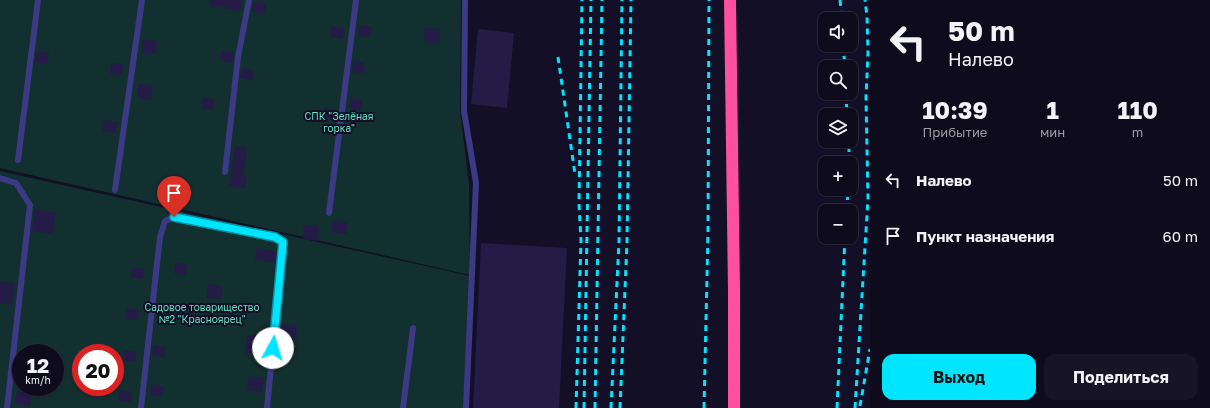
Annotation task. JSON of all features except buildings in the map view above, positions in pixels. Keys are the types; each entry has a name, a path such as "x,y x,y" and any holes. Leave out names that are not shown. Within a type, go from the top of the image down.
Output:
{"highway":[{"path":"730,0 734,408"}],"lane":[{"path":"18,160 38,0"},
{"path":"115,190 142,0"},
{"path":"225,172 238,57 249,0"},
{"path":"329,213 356,0"},
{"path":"466,0 464,110 476,183 466,408"},
{"path":"0,178 16,183 30,205 7,408"},
{"path":"140,408 160,238 165,222 174,217 275,237 283,242 267,408"},
{"path":"403,408 413,328"}],"green space":[{"name":"СПК \"Зелёная горка\"","path":"0,0 461,0 460,111 469,184 470,275 0,168"},
{"name":"Садовое товарищество №2 \"Красноярец\"","path":"0,171 470,276 464,408 0,408"}],"railway":[{"path":"576,408 581,240 579,204 582,0"},
{"path":"584,408 591,0"},
{"path":"595,408 602,0"},
{"path":"611,408 619,241 622,0"},
{"path":"620,408 627,242 631,0"},
{"path":"704,408 708,233 709,0"},
{"path":"840,0 841,12"},
{"path":"855,408 868,199 866,97 868,53 865,0"},
{"path":"844,52 844,60"},
{"path":"558,57 575,174"},
{"path":"846,100 847,108"},
{"path":"849,148 849,156"},
{"path":"847,204 848,196"},
{"path":"837,408 845,244"},
{"path":"860,406 870,349"}],"route":[{"path":"174,217 275,237 283,242 273,348"}]}
